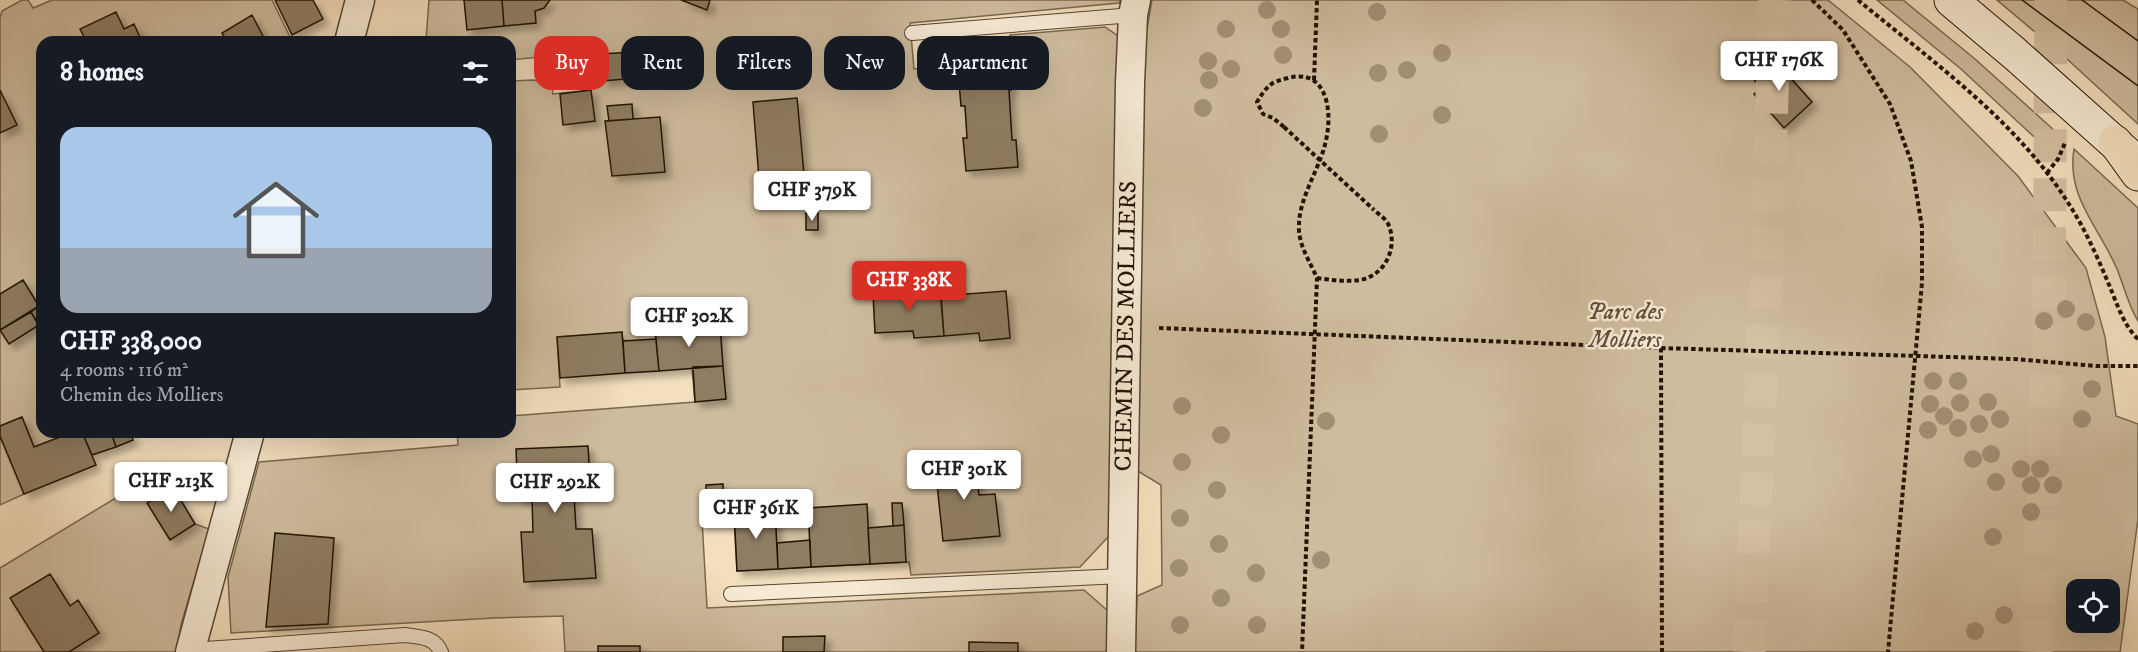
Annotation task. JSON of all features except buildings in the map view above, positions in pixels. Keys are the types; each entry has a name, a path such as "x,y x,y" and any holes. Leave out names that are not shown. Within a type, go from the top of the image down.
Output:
{"highway":[{"path":"2130,151 2138,174"}],"main road":[{"path":"1951,0 2130,151"}],"street":[{"path":"351,36 360,0"},
{"name":"CHEMIN DES MOLLIERS","path":"1120,652 1130,83 1134,7"},
{"path":"190,651 248,438"}],"lane":[{"path":"912,33 1134,7"},
{"path":"731,594 1122,576"},
{"path":"190,651 405,635 432,640 441,652"}],"path":[{"path":"1314,80 1317,0"},
{"path":"1812,0 1843,30 1890,104 1911,160 1922,227 1922,283 1888,652"},
{"path":"1858,0 1967,90 2028,149 2072,209 2096,253 2124,320 2138,339"},
{"path":"1302,652 1317,278 1299,232 1303,202 1327,137 1329,111 1324,91 1314,80 1296,76 1273,81 1264,90 1257,102 1263,114 1273,118 1284,127 1373,209 1389,224 1392,243 1388,259 1379,272 1361,280 1334,281 1317,278"},
{"path":"2047,173 2058,159 2066,140"},
{"path":"1126,327 1661,348 2014,358 2096,366 2138,366"},
{"path":"1661,348 1662,652"}],"green space":[{"path":"22,0 28,0 33,8 52,0 272,0 290,36 36,36 36,438 57,438 34,447 22,417 0,426 0,18 2,11"},
{"path":"429,0 1120,0 1119,3 910,23 914,69 917,69 917,90 1049,90 1049,36 1010,35 1105,27 1118,36 1109,536 1080,567 911,575 909,562 737,571 734,517 702,519 707,608 1084,590 1108,611 1107,652 565,652 563,616 231,633 228,577 259,462 458,445 457,438 516,438 516,416 695,402 692,368 623,341 622,333 557,337 560,387 516,390 516,81 534,80 534,90 552,90 553,94 609,90 609,36 534,36 534,58 516,59 516,36 426,36"},
{"name":"Parc des Molliers","path":"1152,0 1828,0 1910,67 2018,176 2086,268 2105,337 2116,416 2138,424 2138,519 2120,652 1135,652 1137,596 1162,585 1161,485 1136,470 1145,40"},
{"path":"1877,0 1903,0 1975,59 2055,131 2045,138 2033,136 1961,69"},
{"path":"1997,0 2123,0 2138,9 2138,124 2068,60"},
{"path":"2074,149 2138,208 2138,321 2110,254 2079,197 2073,166"},
{"path":"0,436 24,494 0,505"},
{"path":"162,470 195,524 209,529 181,625 176,652 0,652 0,568"}],"tunnel":[{"path":"1749,652 1767,253 1775,0"},
{"path":"2036,652 2049,329 2051,0"}],"tram line":[{"path":"2022,0 2138,86"},
{"path":"2082,0 2138,41"}]}
